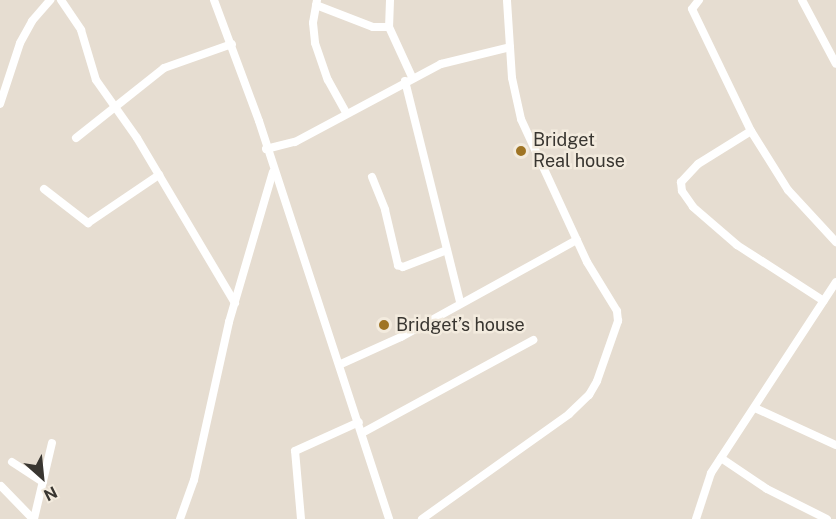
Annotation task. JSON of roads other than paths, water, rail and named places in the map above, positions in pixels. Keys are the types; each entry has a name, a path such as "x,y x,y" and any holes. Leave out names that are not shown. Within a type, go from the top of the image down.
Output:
{"street":[{"path":"0,104 20,43 32,21 50,0"},
{"path":"61,0 81,30 96,80 159,175 235,303"},
{"path":"214,0 232,44 340,364 389,519"},
{"path":"390,0 389,27 409,79 460,302"},
{"path":"422,519 569,414 597,381 618,316 577,240 521,119 510,47 507,0"},
{"path":"699,0 692,9 751,131 788,190 836,243"},
{"path":"802,0 836,64"},
{"path":"346,113 328,80 315,43 317,2 373,27 389,27"},
{"path":"76,138 117,109 164,69 232,44"},
{"path":"266,149 295,142 409,79 462,58 510,47"},
{"path":"751,131 698,164 681,182 682,190 693,207 737,245 824,301"},
{"path":"184,517 235,303 273,171"},
{"path":"44,189 88,223 159,175"},
{"path":"372,177 385,210 398,266 403,267 447,250"},
{"path":"340,364 401,337 460,302 577,240"},
{"path":"696,519 705,485 721,458 835,285"},
{"path":"362,433 532,340"},
{"path":"755,408 836,445"},
{"path":"301,519 294,451 359,422"},
{"path":"34,519 52,442"},
{"path":"721,458 767,489 826,519"},
{"path":"12,462 43,482"},
{"path":"1,486 34,519"}],"place":[{"name":"Bridget Real house","path":"521,151"},
{"name":"Bridget’s house","path":"384,325"}]}
